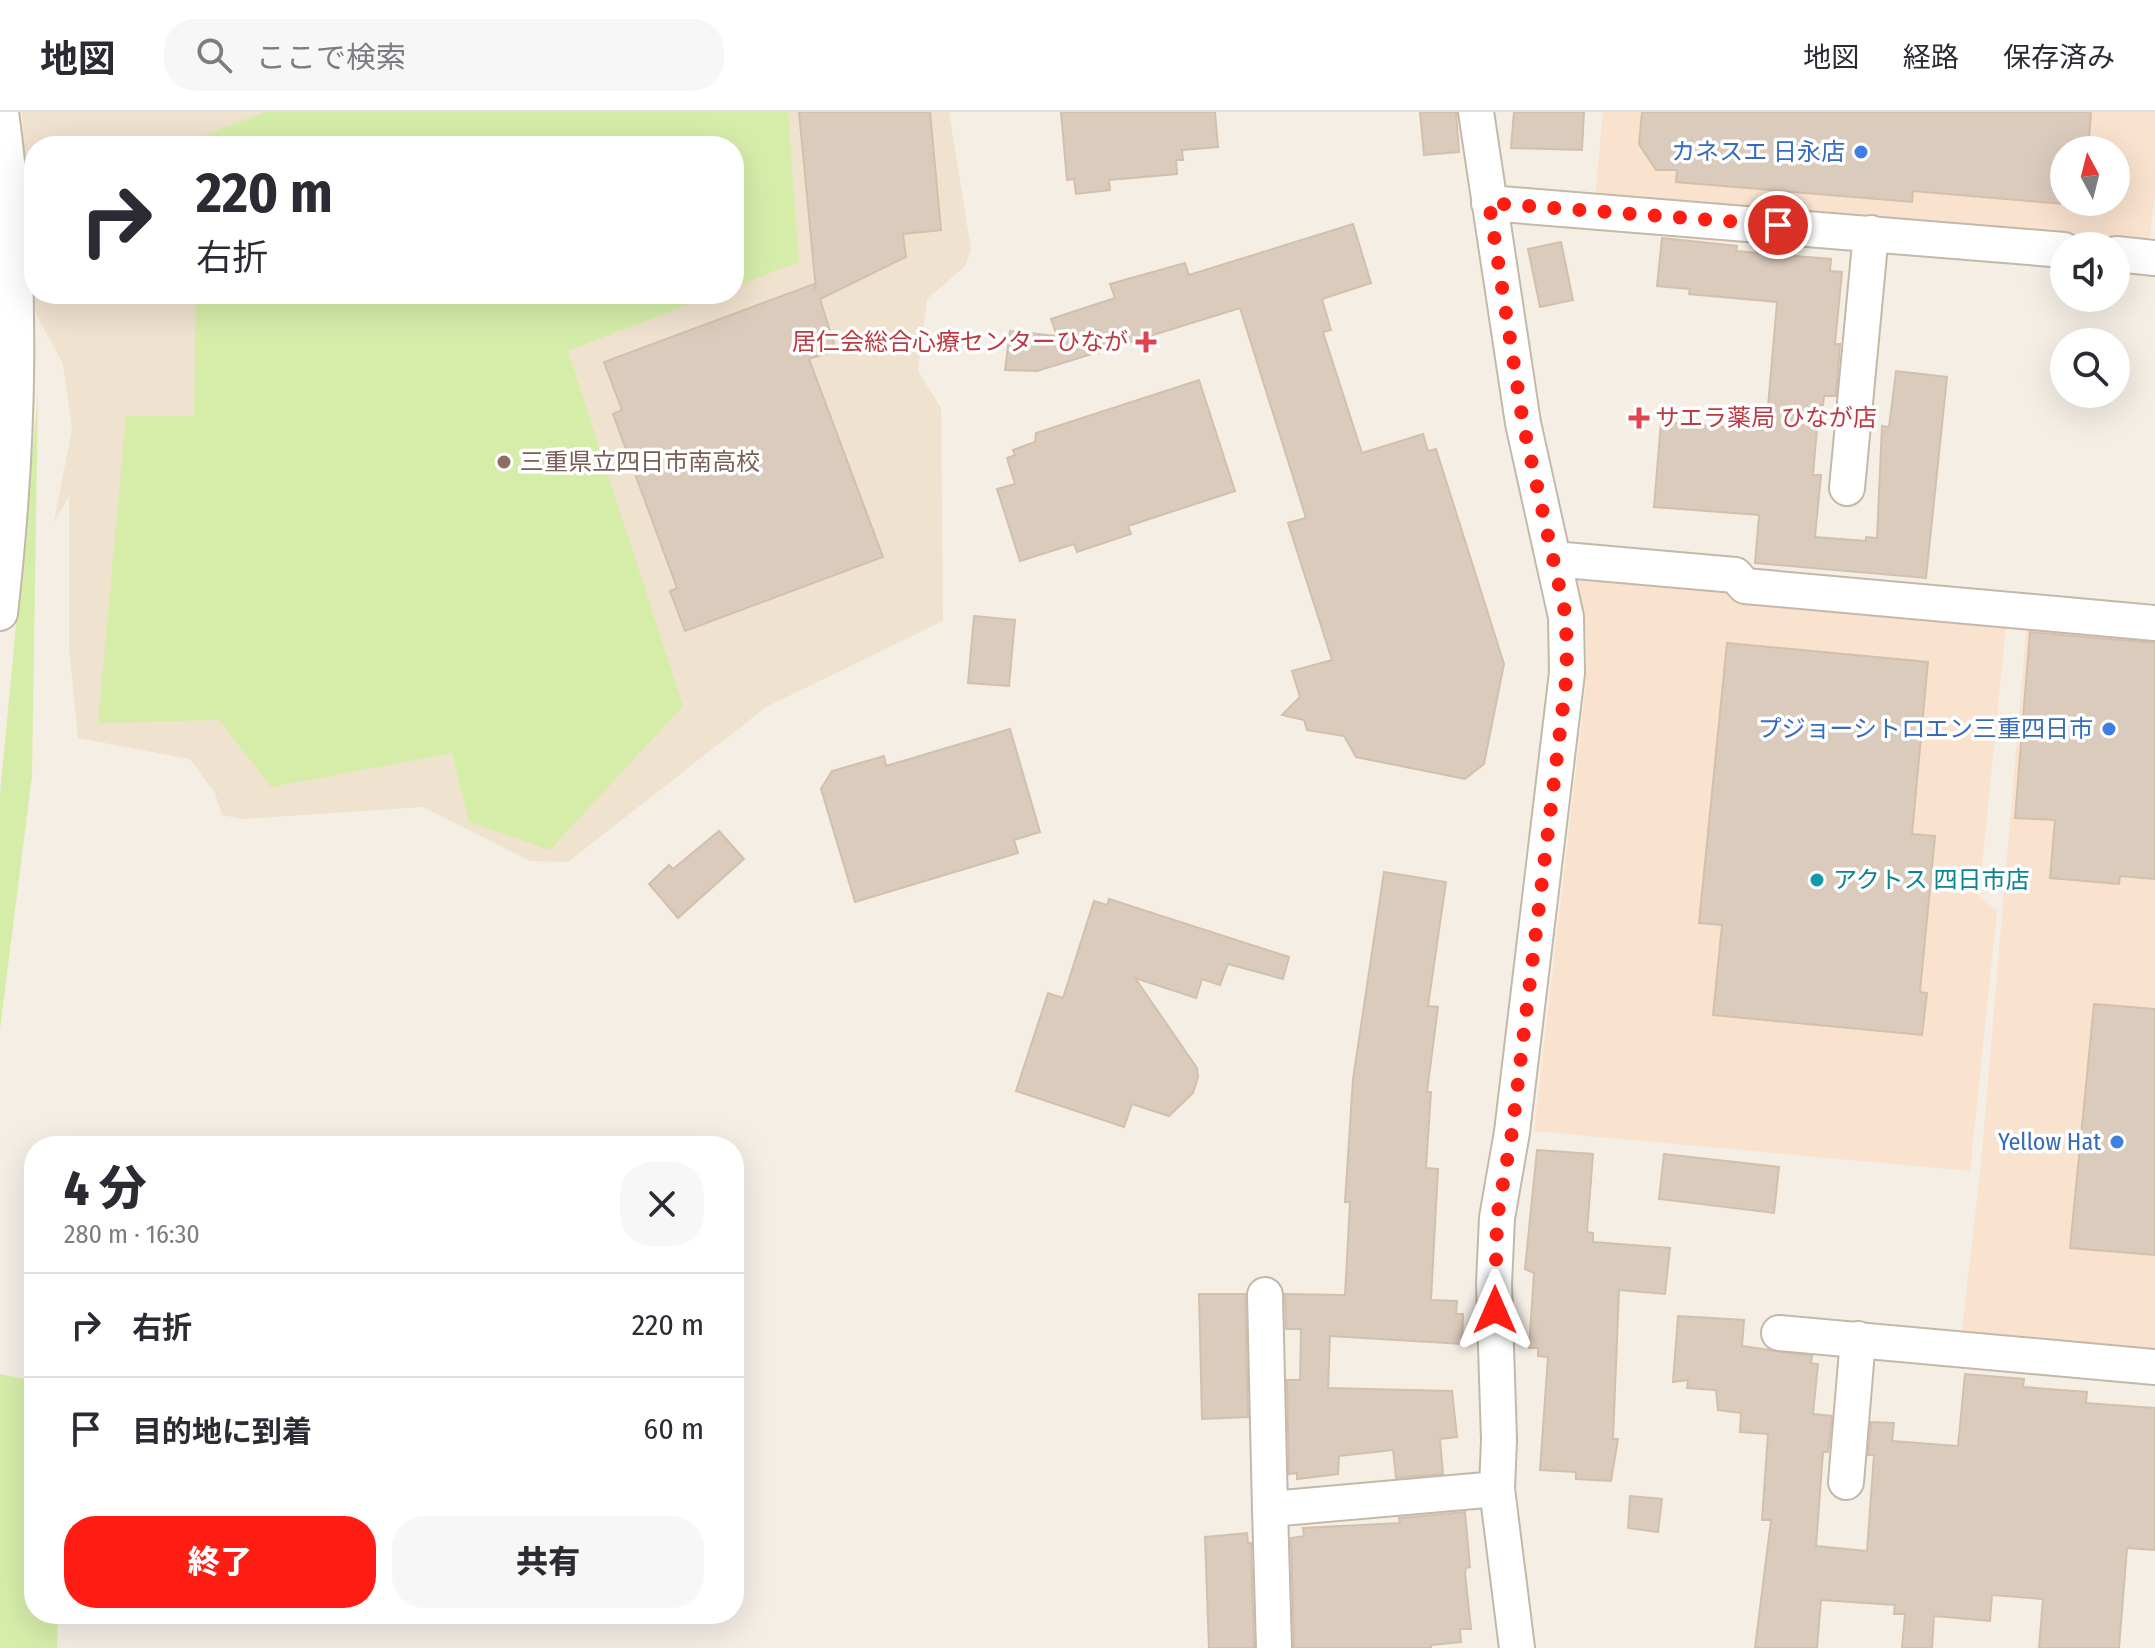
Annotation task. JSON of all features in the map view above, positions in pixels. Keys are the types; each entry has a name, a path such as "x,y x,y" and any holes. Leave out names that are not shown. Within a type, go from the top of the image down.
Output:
{"street":[{"path":"0,613 10,508 18,338 11,189 1,112"},
{"path":"1476,112 1523,423 1566,617 1567,673 1512,1132 1497,1218 1494,1284 1499,1440 1497,1489 1517,1648"},
{"path":"1489,203 2050,249"},
{"path":"1847,488 1871,233"},
{"path":"2130,255 2155,258"},
{"path":"1553,559 1735,575 1745,586 2155,623"},
{"path":"1265,1295 1274,1648"},
{"path":"1779,1333 2155,1367"},
{"path":"1846,1482 1858,1339"},
{"path":"1270,1509 1497,1489"}],"shaded area":[{"name":"三重県立四日市南高校","path":"22,112 949,112 971,249 965,266 927,299 918,371 941,408 943,621 766,707 568,862 530,861 423,807 242,819 222,815 215,793 190,759 78,738 69,648 69,496 54,522 72,429 63,364 31,304 744,304 744,136 24,136 24,186"},
{"path":"1603,112 2155,112 2155,191 2149,244 2130,242 2130,232 2050,232 2050,236 1595,197"},
{"path":"1576,572 1996,619 2006,627 1979,897 1997,911 1970,1171 1534,1131 1585,693 1587,640"},
{"path":"2027,621 2155,632 2155,1356 1961,1339 1981,1164"}],"green space":[{"path":"265,112 788,112 799,262 744,283 744,136 202,136"},
{"path":"196,304 689,304 568,351 683,706 550,850 469,822 452,753 271,787 219,720 98,723 126,416 194,416"},
{"path":"38,393 32,776 0,1030 0,794"},
{"path":"0,1374 24,1379 24,1624 58,1624 57,1648 0,1648"}],"building":[{"path":"799,112 930,112 941,230 903,234 906,257 820,299 836,350 809,359 883,557 685,631 670,591 677,588 613,414 622,410 604,362 814,284 816,290"},
{"path":"1061,112 1215,112 1218,147 1182,150 1183,160 1176,160 1177,174 1109,180 1110,190 1076,194 1074,179 1067,180"},
{"path":"1420,112 1456,112 1459,152 1424,155"},
{"path":"1514,112 1584,112 1582,150 1511,148"},
{"name":"カネスエ 日永店","path":"1642,112 2091,112 2089,136 2050,136 2050,203 1913,191 1912,202 1676,182 1677,170 1656,170 1639,144"},
{"path":"1353,224 1371,283 1322,299 1331,330 1323,332 1362,453 1423,434 1428,451 1436,449 1504,664 1484,764 1465,779 1356,757 1344,736 1307,730 1304,720 1282,715 1300,697 1292,671 1332,660 1288,523 1306,518 1240,308 1037,371 1005,370 1010,331 1057,336 1051,319 1115,298 1110,284 1185,263 1189,275"},
{"path":"1662,238 1737,246 1736,251 1831,259 1830,271 1842,272 1835,344 1840,344 1836,396 1824,396 1823,405 1819,405 1813,475 1821,475 1815,537 1866,541 1866,537 1877,538 1882,426 1889,427 1896,371 1947,377 1926,578 1755,563 1759,515 1654,507 1661,422 1766,430 1777,302 1689,294 1690,289 1657,286"},
{"path":"1561,242 1573,300 1540,307 1528,249"},
{"path":"1199,380 1235,491 1128,526 1131,534 1077,552 1074,544 1020,561 997,489 1015,484 1007,458 1015,455 1013,450 1035,442 1036,433"},
{"path":"974,616 1015,620 1009,686 968,683"},
{"name":"プジョーシトロエン三重四日市","path":"2030,632 2155,643 2155,879 2120,876 2119,884 2050,878 2055,820 2015,818"},
{"name":"アクトス 四日市店","path":"1727,643 1928,662 1912,834 1935,836 1920,992 1927,993 1922,1035 1713,1015 1722,925 1699,923"},
{"path":"1010,729 1040,832 1014,840 1018,853 855,902 821,789 832,771 884,756 886,766"},
{"path":"719,831 744,859 678,918 649,884 669,865 673,869"},
{"path":"1384,872 1446,882 1428,1006 1438,1007 1427,1092 1431,1092 1426,1168 1438,1169 1431,1300 1457,1301 1456,1314 1463,1314 1462,1344 1330,1336 1328,1388 1452,1391 1457,1437 1440,1439 1443,1474 1396,1478 1393,1450 1339,1456 1338,1474 1297,1479 1297,1473 1289,1474 1287,1380 1300,1380 1301,1329 1286,1329 1285,1294 1345,1295 1350,1202 1345,1202 1353,1079"},
{"path":"1109,899 1289,957 1283,979 1228,964 1220,985 1202,979 1196,998 1135,978 1197,1068 1198,1077 1193,1093 1169,1116 1132,1104 1124,1127 1016,1091 1048,993 1063,998 1094,901 1107,905"},
{"name":"Yellow Hat","path":"2094,1004 2155,1009 2155,1255 2070,1248"},
{"path":"1537,1150 1593,1154 1587,1232 1593,1233 1593,1242 1670,1248 1665,1294 1619,1290 1613,1439 1618,1439 1611,1481 1576,1479 1576,1472 1540,1470 1548,1357 1538,1356 1538,1348 1529,1348 1534,1273 1525,1269"},
{"path":"1664,1154 1779,1167 1774,1213 1659,1199"},
{"path":"1199,1294 1245,1294 1248,1417 1202,1419"},
{"path":"1678,1316 1744,1320 1742,1346 1812,1356 1811,1363 1818,1364 1813,1414 1832,1416 1828,1452 1823,1452 1816,1546 1867,1551 1874,1455 1868,1455 1871,1422 1894,1423 1892,1441 1958,1446 1965,1374 2024,1379 2023,1387 2087,1392 2086,1403 2155,1408 2155,1550 2127,1548 2119,1648 2039,1648 2043,1599 1992,1595 1990,1621 1934,1616 1932,1648 1902,1648 1905,1614 1894,1614 1895,1605 1821,1600 1817,1648 1755,1648 1771,1520 1762,1520 1768,1434 1740,1432 1741,1413 1718,1410 1716,1390 1687,1388 1688,1380 1673,1382"},
{"path":"1630,1496 1662,1499 1658,1532 1628,1528"},
{"path":"1465,1512 1470,1567 1466,1568 1465,1573 1471,1629 1460,1629 1461,1642 1431,1645 1431,1648 1294,1648 1291,1538 1304,1536 1303,1528 1400,1523 1399,1518"},
{"path":"1247,1533 1248,1543 1251,1543 1254,1648 1209,1648 1205,1537"}],"place":[{"name":"カネスエ 日永店","path":"1861,152"},
{"name":"居仁会総合心療センターひなが","path":"1146,342"},
{"name":"サエラ薬局 ひなが店","path":"1639,418"},
{"name":"三重県立四日市南高校","path":"504,462"},
{"name":"プジョーシトロエン三重四日市","path":"2109,729"},
{"name":"アクトス 四日市店","path":"1817,880"},
{"name":"Yellow Hat","path":"2117,1142"}],"route":[{"path":"1495,1310 1497,1218 1512,1132 1567,673 1566,617 1523,423 1489,203 1778,225"}]}
